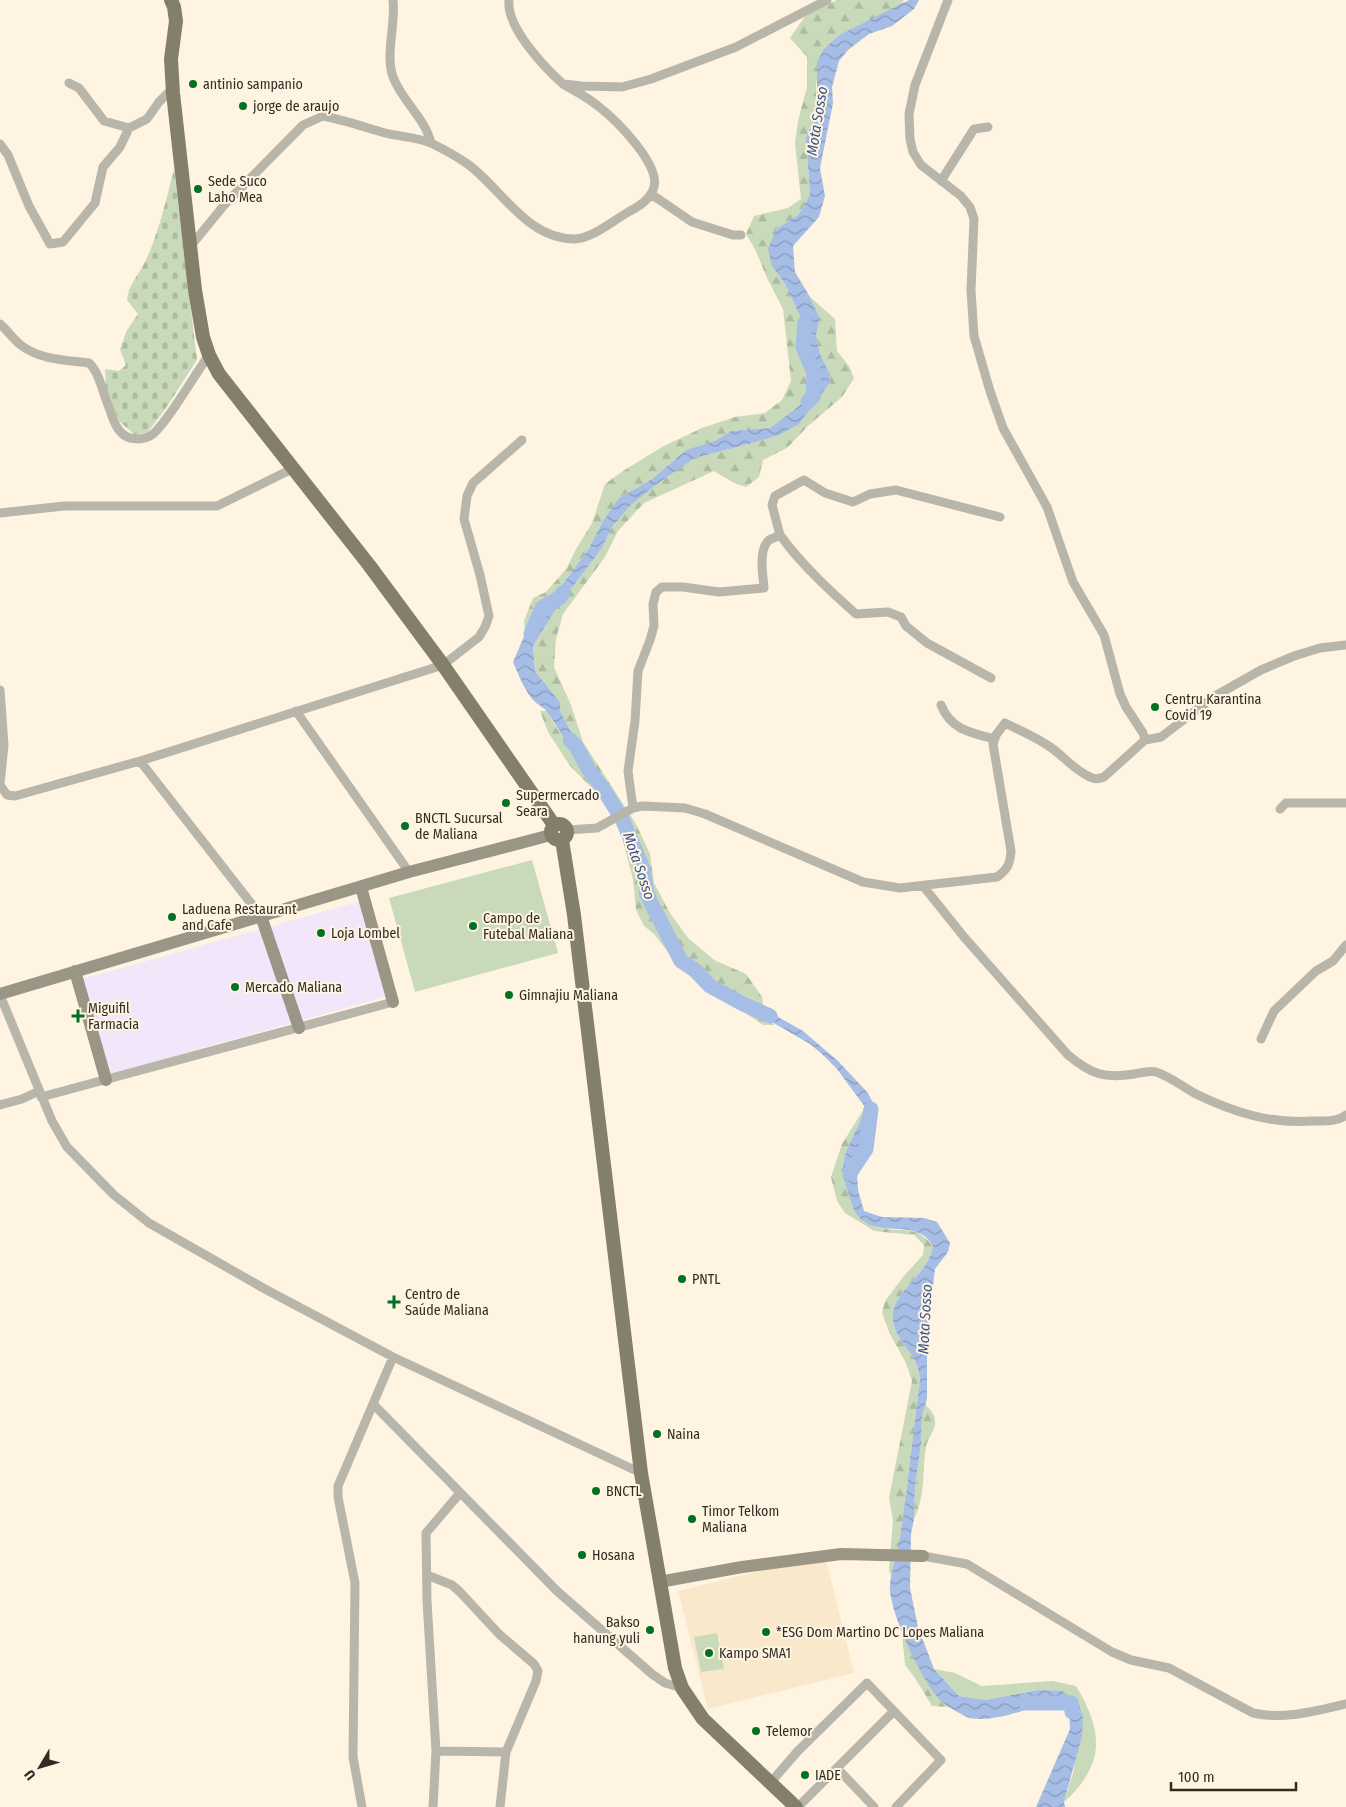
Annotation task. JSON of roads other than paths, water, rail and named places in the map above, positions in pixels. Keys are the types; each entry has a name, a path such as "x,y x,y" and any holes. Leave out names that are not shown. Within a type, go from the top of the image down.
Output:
{"main road":[{"path":"171,0 176,21 171,59 173,88 190,248 202,337 209,355 219,374 294,468 443,665 558,832 574,915 641,1472 675,1668 682,1688 702,1719 797,1807"}],"street":[{"path":"393,0 390,64 393,76 416,115 428,131 431,143"},
{"path":"190,248 225,204 303,125 323,116 431,143 468,164 528,222 540,230 564,238 576,239 589,236 646,201 656,181 653,170 632,139 598,105 563,84 546,68 529,47 515,23 508,5 509,0"},
{"path":"563,84 622,87 651,79 736,47 827,0"},
{"path":"948,0 915,86 909,114 910,139 913,152 921,165 970,207 974,219 971,290 974,336 990,391 1003,428 1047,507 1073,582 1104,635 1120,694 1143,733 1145,740"},
{"path":"69,84 79,88 104,121 128,128"},
{"path":"0,144 8,155 29,206 50,244 63,242 95,203 103,168 120,146 128,128 147,119 159,102 173,88"},
{"path":"941,181 974,129 988,127"},
{"path":"651,194 692,222 733,235 741,235"},
{"path":"0,324 20,345 30,352 43,356 90,363 96,371 117,427 125,436 138,440 150,436 159,429 209,355"},
{"path":"0,690 4,745 0,784 7,795 15,796 140,761 296,710 443,665 479,637 486,627 489,616 480,574 464,519 467,496 473,483 522,440"},
{"path":"0,513 64,506 217,506 294,468"},
{"path":"991,678 927,643 906,626 901,617 888,612 856,614 826,587 792,551 780,535 772,505 775,496 804,480 825,493 853,502 870,494 896,490 1000,517"},
{"path":"633,808 628,771 635,720 638,671 654,626 652,604 656,592 662,587 683,587 719,592 764,588 762,562 764,549 768,541 780,535"},
{"path":"641,1472 393,1357 265,1289 149,1224 114,1195 68,1147 52,1121 40,1094 0,994 409,872 558,832 596,828 633,808 651,806 685,808 706,814 863,882 900,888 997,878 1010,864 1011,851 993,744 996,735 1005,723 1051,748 1083,774 1092,779 1098,779 1104,776 1145,740 1161,737 1215,696 1261,670 1294,656 1320,648 1346,644"},
{"path":"941,705 948,719 954,725 995,739"},
{"path":"296,710 409,872"},
{"path":"140,761 261,916 300,1028"},
{"path":"1280,809 1286,803 1346,803"},
{"path":"0,1105 22,1098 106,1080 393,1002 361,887"},
{"path":"924,887 964,937 1068,1055 1083,1067 1096,1074 1108,1077 1154,1071 1197,1094 1250,1115 1269,1120 1291,1123 1340,1120 1346,1115"},
{"path":"1261,1039 1274,1011 1316,971 1333,961 1346,945"},
{"path":"75,971 106,1080"},
{"path":"362,1807 353,1757 354,1583 338,1497 338,1486 393,1357"},
{"path":"373,1404 557,1592 652,1674 666,1683 682,1688"},
{"path":"433,1807 436,1751 427,1601 426,1534 460,1493"},
{"path":"659,1582 742,1567 841,1554 923,1556 967,1564 1112,1652 1131,1660 1169,1668 1253,1713 1283,1716 1346,1704"},
{"path":"427,1575 452,1585 499,1634 534,1664 538,1671 536,1681 506,1752 500,1807"},
{"path":"771,1782 797,1752 867,1683 941,1760 896,1807"},
{"path":"797,1807 894,1711"},
{"path":"436,1751 506,1752"},
{"path":"837,1768 874,1807"}],"water":[{"path":"909,0 919,0 914,9 892,26 869,34 848,50 839,61 832,87 833,103 820,168 825,196 819,217 793,246 795,272 810,297 820,319 816,335 820,354 830,374 829,384 799,424 779,435 695,458 657,484 630,506 612,527 602,548 556,609 533,646 535,671 560,702 560,711 585,759 573,750 547,711 530,696 513,662 525,634 588,550 603,521 619,498 652,479 686,450 714,441 731,431 770,428 804,402 816,376 812,359 799,337 801,318 785,284 772,266 768,249 776,229 798,215 810,195 806,137 817,115 817,62 824,49 841,34"},
{"path":"742,999 803,1031 838,1061 868,1093 874,1105 874,1118 866,1134 857,1174 858,1190 864,1211 882,1217 924,1218 937,1222 950,1243 948,1252 935,1269 927,1338 927,1399 922,1415 921,1444 915,1487 914,1519 911,1534 910,1588 918,1627 934,1669 959,1696 985,1700 1038,1690 1062,1691 1078,1701 1083,1718 1082,1736 1064,1802 1065,1807 1036,1807 1070,1729 1069,1708 1055,1700 1001,1717 970,1718 943,1703 935,1694 918,1666 902,1633 892,1602 890,1584 906,1499 920,1380 916,1363 896,1331 893,1320 897,1301 924,1267 930,1257 933,1246 924,1236 915,1232 872,1226 858,1216 853,1208 845,1183 843,1168 847,1149 865,1107 837,1069 822,1054 810,1044 758,1014"}],"waterway":[{"name":"Mota Sosso","path":"805,323 803,347 814,373 813,397 808,401"},
{"name":"Mota Sosso","path":"531,634 542,608 559,598 563,593"},
{"name":"Mota Sosso","path":"570,740 576,746 589,770 623,821 643,869 647,895 681,961 695,970 710,986 770,1016"},
{"name":"Mota Sosso","path":"850,1173 866,1149 871,1109"},
{"name":"Mota Sosso","path":"1026,1703 1071,1703 1072,1712"}],"place":[{"name":"antinio sampanio","path":"193,84"},
{"name":"jorge de araujo","path":"243,106"},
{"name":"Sede Suco Laho Mea","path":"198,189"},
{"name":"Centru Karantina Covid 19","path":"1155,707"},
{"name":"Supermercado Seara","path":"506,803"},
{"name":"BNCTL Sucursal de Maliana","path":"405,826"},
{"name":"Laduena Restaurant and Cafe","path":"172,917"},
{"name":"Campo de Futebal Maliana","path":"473,926"},
{"name":"Loja Lombel","path":"321,933"},
{"name":"Mercado Maliana","path":"235,987"},
{"name":"Gimnajiu Maliana","path":"509,995"},
{"name":"Miguifil Farmacia","path":"78,1016"},
{"name":"PNTL","path":"682,1279"},
{"name":"Centro de Saúde Maliana","path":"394,1302"},
{"name":"Naina","path":"657,1434"},
{"name":"BNCTL","path":"596,1491"},
{"name":"Timor Telkom Maliana","path":"692,1519"},
{"name":"Hosana","path":"582,1555"},
{"name":"Bakso hanung yuli","path":"650,1630"},
{"name":"*ESG Dom Martino DC Lopes Maliana","path":"766,1632"},
{"name":"Kampo SMA1","path":"709,1653"},
{"name":"Telemor","path":"756,1731"},
{"name":"IADE","path":"805,1775"}]}
